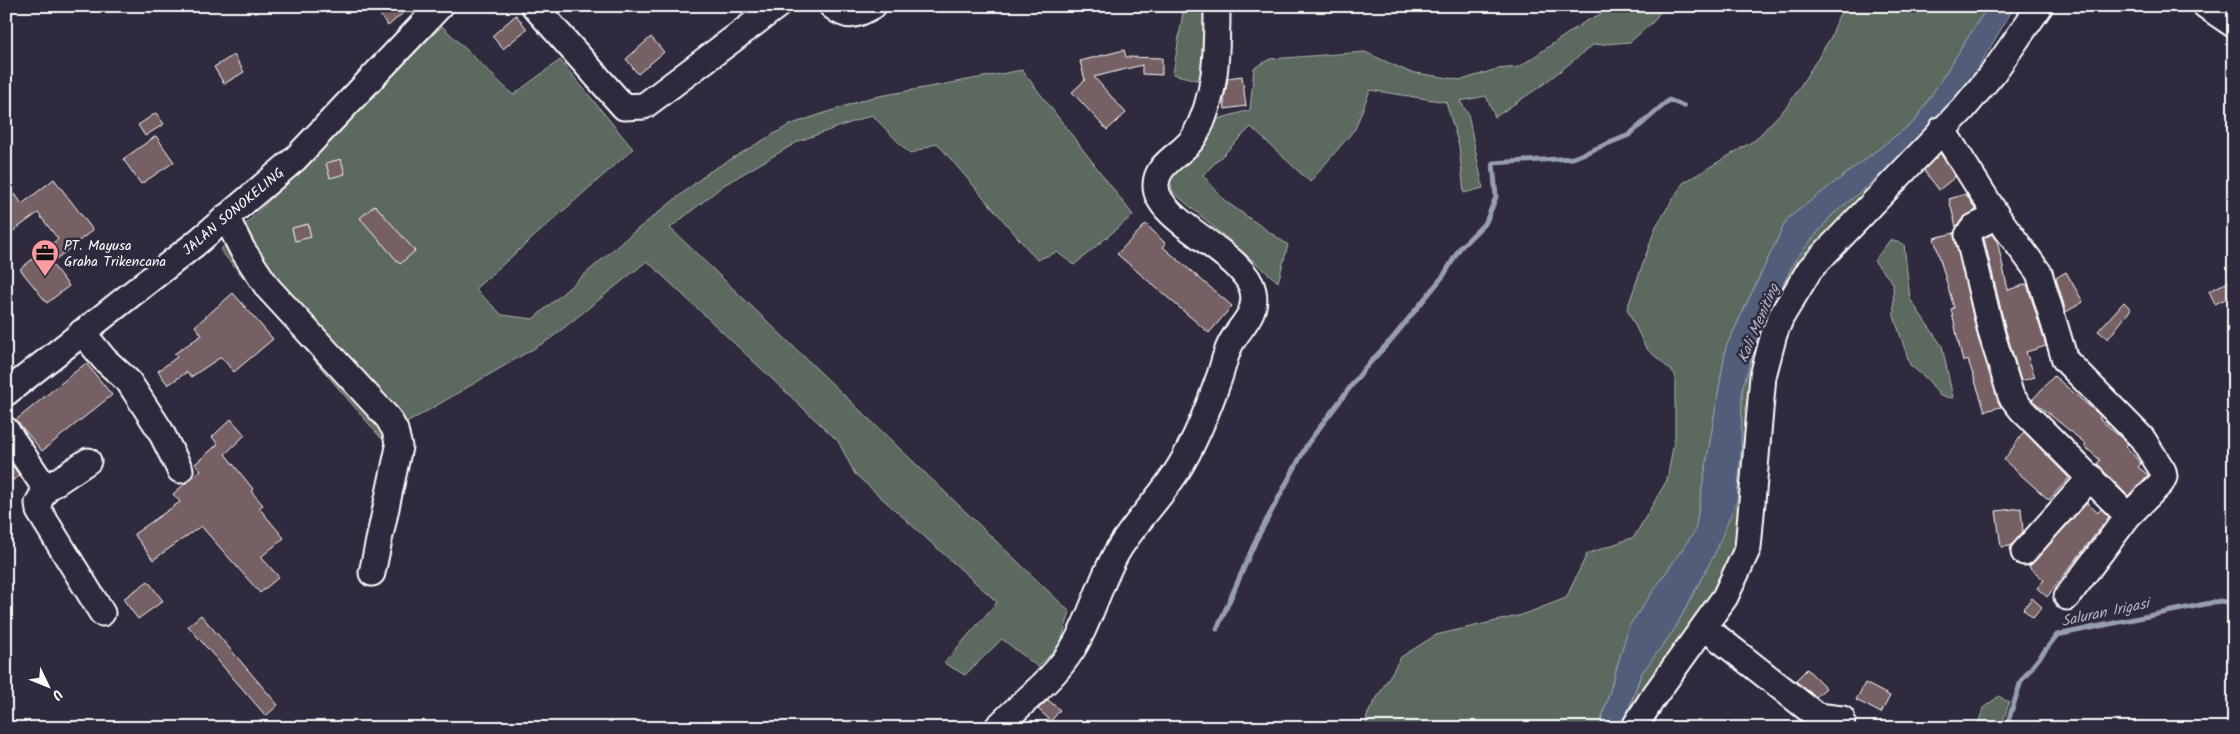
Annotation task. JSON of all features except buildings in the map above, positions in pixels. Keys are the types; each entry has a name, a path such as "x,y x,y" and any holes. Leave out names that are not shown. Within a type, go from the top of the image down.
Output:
{"street":[{"name":"JALAN SONOKELING","path":"6,393 226,217 294,159 440,6"},
{"path":"534,6 624,107 644,106 778,6"},
{"path":"832,6 840,13 854,16 873,6"},
{"path":"997,728 1042,686 1067,657 1082,632 1094,600 1118,550 1162,494 1182,462 1212,396 1232,342 1249,319 1253,307 1254,295 1247,277 1163,205 1156,187 1157,177 1161,169 1178,155 1194,137 1213,89 1217,6"},
{"path":"1634,728 1652,699 1734,582 1748,548 1764,376 1774,334 1781,316 1810,269 1964,108 1993,73 2040,6"},
{"path":"2206,6 2234,25"},
{"path":"1942,129 1997,216 2043,282 2061,352 2065,360 2142,438 2163,471 2164,477 2161,483 2128,516 2067,597"},
{"path":"1997,216 1974,227 1968,235 1992,335 2011,396 2022,410 2128,516"},
{"path":"226,217 249,260 268,288 388,418 395,430 399,447 372,573"},
{"path":"82,332 104,359 134,389 160,430 180,470"},
{"path":"6,430 46,489"},
{"path":"88,461 46,489 38,503 38,511 102,613"},
{"path":"2024,552 2091,477"},
{"path":"1704,627 1818,716 1842,719"}],"green space":[{"path":"1184,6 1207,6 1204,82 1173,74"},
{"path":"1618,6 1664,6 1653,22 1630,42 1593,45 1541,86 1495,117 1486,96 1460,101 1468,114 1483,188 1464,193 1459,146 1446,102 1370,90 1355,129 1310,182 1251,127 1203,175 1225,201 1288,245 1278,282 1173,192 1168,174 1214,120 1250,110 1254,68 1270,59 1365,52 1409,72 1462,80 1497,69 1519,67 1586,21"},
{"path":"1851,6 1988,6 1915,121 1787,219 1726,347 1695,531 1629,626 1599,728 1364,728 1368,713 1401,657 1436,635 1522,615 1566,598 1587,554 1634,537 1667,480 1675,436 1675,374 1646,348 1627,309 1656,226 1683,183 1755,140 1789,104 1831,37 1839,15"},
{"path":"442,26 513,95 560,60 633,149 475,289 502,315 533,319 629,236 709,172 789,125 869,98 1022,70 1133,215 1074,265 1057,252 1037,260 937,143 910,154 872,115 799,141 724,185 670,228 1070,612 1060,645 1038,667 1002,639 965,675 944,663 997,602 855,474 838,441 647,261 550,339 381,438 220,250"},
{"path":"1865,188 1865,200 1797,276 1745,521 1731,562 1701,618 1626,718 1641,674 1674,630 1715,553 1741,450 1742,389 1758,337 1795,260 1832,215"},
{"path":"1890,240 1904,244 1910,299 1942,346 1953,398 1940,396 1928,380 1910,365 1894,316 1893,283 1874,261"},
{"path":"1999,696 2009,703 2001,728 1977,728 1983,708"}],"water":[{"name":"Kali Meniting","path":"1988,6 2015,6 1955,106 1904,156 1832,215 1795,260 1758,337 1742,389 1741,450 1737,500 1715,553 1674,630 1641,674 1622,728 1599,728 1629,626 1695,531 1726,347 1787,219 1915,121"}],"waterway":[{"path":"1217,629 1256,540 1308,443 1364,369 1392,339 1444,275 1460,248 1486,222 1496,197 1493,163 1573,158 1629,135 1669,100 1684,106"},
{"name":"Saluran Irigasi","path":"2006,728 2021,681 2057,635 2220,601 2234,603"}],"place":[{"name":"PT. Mayusa Graha Trikencana","path":"45,277"}]}
